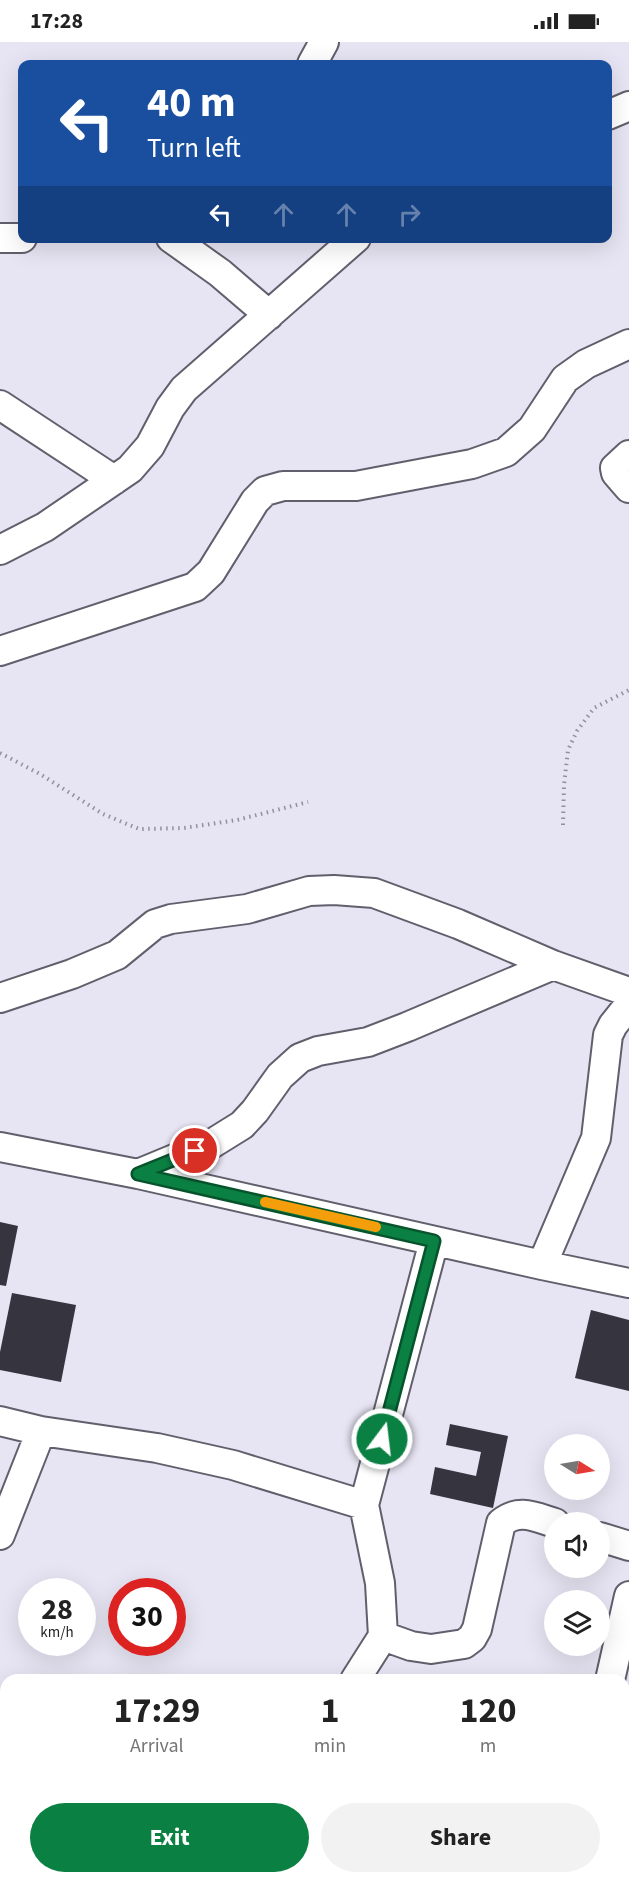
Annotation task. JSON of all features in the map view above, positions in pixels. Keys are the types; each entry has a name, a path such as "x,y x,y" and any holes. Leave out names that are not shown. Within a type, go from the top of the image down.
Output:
{"street":[{"path":"314,60 324,42"},
{"path":"612,113 629,106"},
{"path":"0,238 18,238"},
{"path":"178,243 219,273 269,315"},
{"path":"0,550 45,527 139,460 184,389 350,243"},
{"path":"0,651 195,587 211,572 255,501 265,491 283,486 356,486 472,464 506,452 532,429 565,379 586,364 629,344"},
{"path":"0,405 114,480"},
{"path":"629,455 615,468 616,473 629,488"},
{"path":"0,998 72,974 117,955 154,924 163,921 247,909 309,891 334,890 374,894 458,924 553,965 629,992"},
{"path":"138,1174 213,1143 242,1125 255,1112 280,1076 300,1058 318,1051 368,1042 553,965"},
{"path":"542,1266 596,1138 608,1035 629,1005"},
{"path":"0,1147 138,1174 542,1266 629,1283"},
{"path":"359,1674 383,1636 380,1583 364,1504 434,1241"},
{"path":"0,1421 41,1431 157,1448 233,1465 364,1504"},
{"path":"0,1535 41,1431"},
{"path":"383,1636 411,1646 430,1648 464,1644 472,1638 477,1629 501,1523 514,1515 527,1515 544,1520"},
{"path":"610,1540 629,1546"},
{"path":"611,1674 629,1596"}],"path":[{"path":"563,825 568,750 577,731 594,708 629,690"},
{"path":"0,753 40,774 103,814 139,829 184,828 237,820 308,802"}],"building":[{"path":"0,1222 18,1226 6,1286 0,1285"},
{"path":"12,1293 76,1305 61,1382 0,1370 0,1352"},
{"path":"591,1310 629,1320 629,1391 575,1378"},
{"path":"450,1424 508,1436 493,1508 430,1494 435,1467 476,1476 481,1452 446,1445"}],"slow traffic":[{"path":"265,1202 376,1227"}],"route":[{"path":"195,1151 138,1174 434,1241 382,1439"}]}
